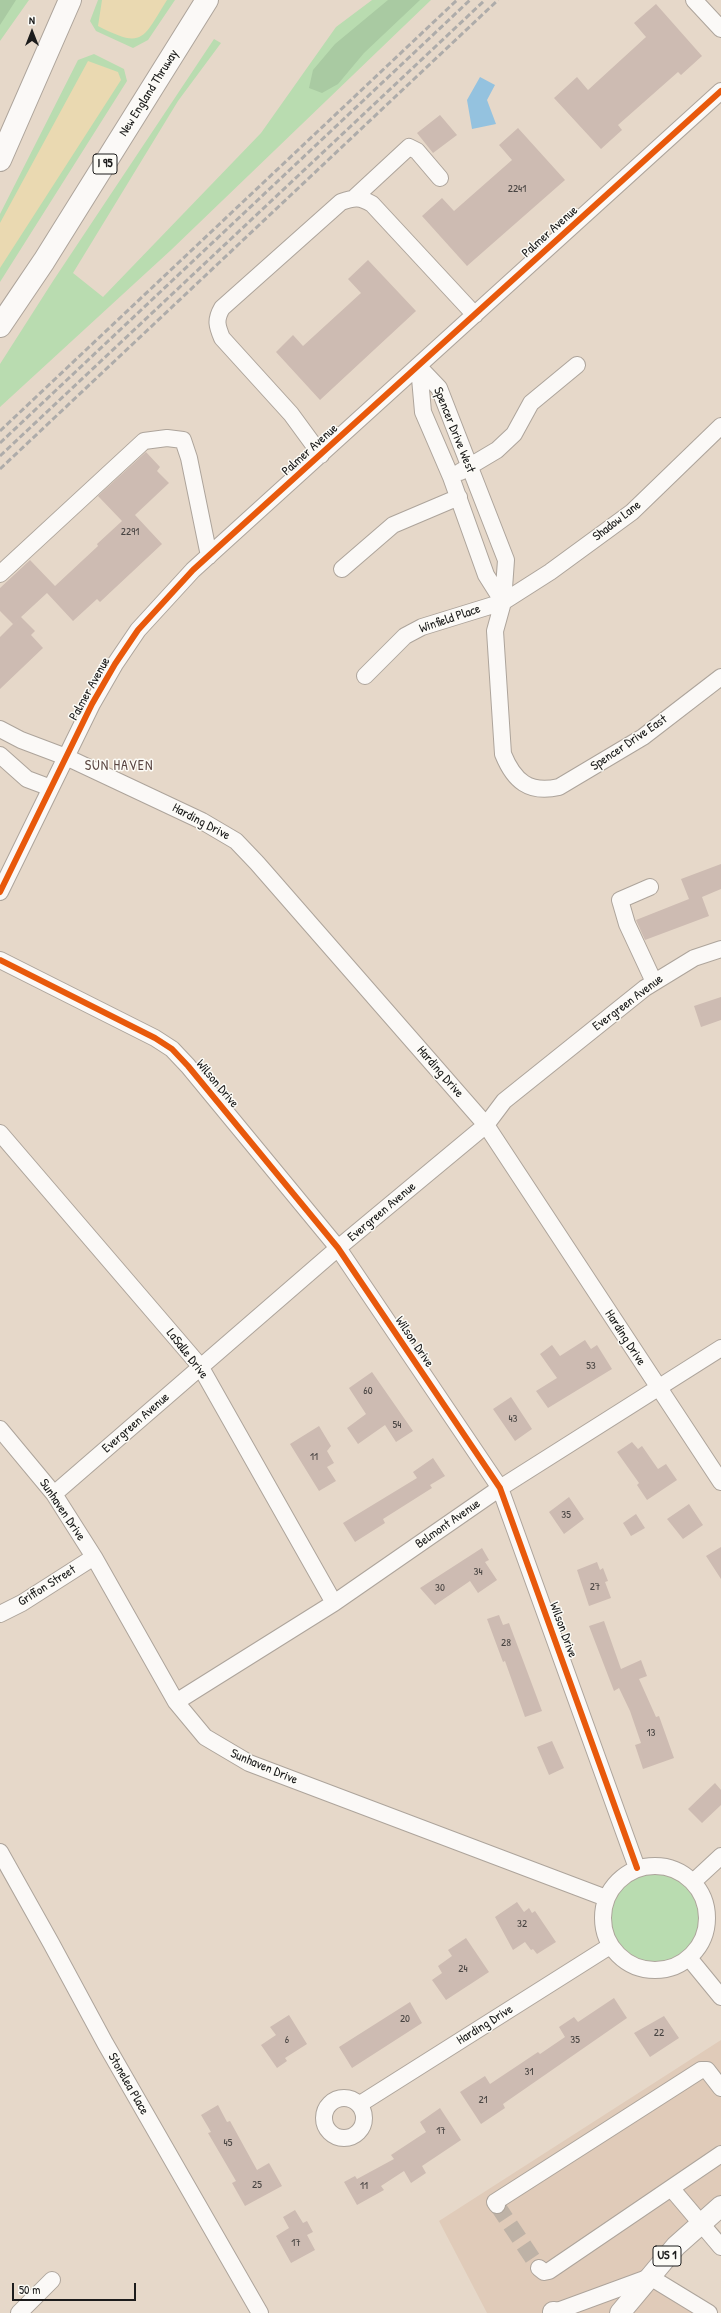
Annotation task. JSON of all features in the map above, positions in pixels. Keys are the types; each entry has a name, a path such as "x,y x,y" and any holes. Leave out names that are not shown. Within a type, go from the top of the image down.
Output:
{"highway":[{"path":"0,160 70,0"},
{"name":"New England Thruway","path":"0,326 44,260 207,0"}],"main road":[{"name":"US 1","path":"620,2313 676,2246 721,2206"},
{"path":"552,2313 560,2313"}],"street":[{"path":"694,0 721,29"},
{"name":"Palmer Avenue","path":"0,892 92,704 138,630 209,556 419,367 721,91"},
{"path":"321,455 290,414 222,338 217,326 217,316 222,308 341,202 355,197 409,147 417,151 440,178"},
{"path":"355,197 362,198 372,204 475,315"},
{"path":"452,477 497,450 514,434 531,403 577,365"},
{"name":"Spencer Drive West","path":"419,367 439,388 506,560 502,602 495,631 503,754 509,769 529,787"},
{"name":"Spencer Drive West","path":"419,367 423,412 452,477 486,575 502,602"},
{"name":"Shadow Lane","path":"502,602 550,572 632,512 721,426"},
{"path":"0,574 144,441 167,438 183,440 189,458 209,556"},
{"path":"342,569 393,525 459,497"},
{"name":"Winfield Place","path":"366,676 406,636 422,627 502,602"},
{"name":"Spencer Drive East","path":"529,787 544,790 558,787 576,778 643,737 721,677"},
{"name":"Harding Drive","path":"0,729 21,740 66,757 202,821 236,841 486,1125 657,1387 721,1482"},
{"path":"0,755 27,779 51,788"},
{"path":"650,887 620,900 628,924 654,982"},
{"name":"Evergreen Avenue","path":"54,1494 338,1248 486,1125 504,1102 654,982 694,958 721,949"},
{"name":"Wilson Drive","path":"0,960 154,1038 172,1049 188,1066 338,1248 500,1488 637,1868"},
{"name":"LaSalle Drive","path":"0,1133 200,1366 334,1603"},
{"name":"Belmont Avenue","path":"176,1702 334,1603 500,1488 657,1387 721,1348"},
{"name":"Sunhaven Drive","path":"0,1429 54,1494 94,1557 176,1702 205,1737 249,1763 606,1898"},
{"name":"Griffon Street","path":"0,1614 22,1603 94,1557"},
{"name":"Stonelea Place","path":"0,1852 52,1943 108,2050 260,2313"},
{"path":"694,1882 721,1856"},
{"path":"652,1865 667,1867 681,1872 694,1882 703,1896 707,1918 706,1930 700,1945 689,1958 676,1966 662,1970 646,1970 632,1966 620,1957 610,1946 603,1930 602,1914 606,1898 613,1885 624,1875 637,1868 652,1865"},
{"name":"Harding Drive","path":"360,2104 610,1946"},
{"path":"689,1958 721,1997"},
{"path":"497,2205 495,2202 701,2070 707,2070 719,2080"},
{"path":"538,2268 544,2272 549,2271 721,2154"},
{"path":"671,2188 721,2247"},
{"path":"552,2313 650,2276 709,2313"},
{"path":"19,2313 52,2280"}],"shaded area":[{"path":"721,2040 721,2216 650,2283 700,2313 487,2313 439,2221"}],"green space":[{"path":"0,0 29,0 0,41"},
{"path":"0,0 16,0 0,25"},
{"path":"98,0 175,0 148,40 133,48 96,31 90,21"},
{"path":"372,0 431,0 171,250 0,407 0,364 53,281 214,39 221,43 178,101 73,273 103,297 261,133 336,27"},
{"path":"388,0 420,0 364,53 338,84 322,93 309,88 313,70 335,44"},
{"path":"94,54 124,69 127,81 0,282 0,214 78,60"},
{"path":"655,1870 673,1874 688,1884 698,1899 702,1917 698,1935 688,1950 673,1960 655,1964 637,1960 622,1950 612,1935 608,1917 612,1899 622,1884 637,1874"}],"sand":[{"path":"102,0 167,0 147,31 141,36 134,38 113,33 98,26"},
{"path":"88,61 118,72 121,80 0,268 0,223"}],"water":[{"path":"480,77 495,85 487,100 496,124 472,129 467,100"}],"building":[{"path":"656,4 702,56 681,75 678,72 618,125 622,130 601,149 554,98 577,77 588,90 646,37 634,23"},
{"path":"440,115 457,135 433,153 417,133"},
{"path":"518,128 565,180 467,266 422,216 442,198 454,211 512,160 499,145"},
{"path":"368,260 416,311 320,400 276,352 293,335 303,346 361,293 348,279"},
{"path":"146,452 160,467 157,471 169,483 135,515 162,544 100,602 97,599 73,621 47,593 21,617 35,631 31,635 43,648 0,689 0,637 13,624 0,611 0,588 30,560 55,586 98,546 97,544 122,521 98,496"},
{"path":"721,864 721,889 702,897 709,916 645,940 636,920 689,899 681,879"},
{"path":"721,997 721,1020 701,1027 694,1006"},
{"path":"585,1340 591,1349 597,1345 612,1369 548,1408 536,1391 557,1378 540,1354 552,1345 560,1356"},
{"path":"372,1372 413,1431 396,1442 385,1425 358,1444 347,1428 366,1414 349,1388"},
{"path":"511,1397 532,1429 515,1441 493,1409"},
{"path":"319,1426 331,1446 327,1451 334,1463 327,1467 336,1481 319,1491 290,1444"},
{"path":"632,1442 638,1449 642,1446 658,1469 666,1464 677,1480 647,1500 637,1485 639,1483 617,1452"},
{"path":"433,1458 445,1476 430,1485 432,1488 383,1519 385,1523 355,1542 343,1523 417,1478 413,1472"},
{"path":"569,1497 584,1519 564,1534 549,1512"},
{"path":"689,1504 703,1525 683,1539 667,1519"},
{"path":"636,1514 645,1528 631,1536 623,1523"},
{"path":"721,1547 721,1579 706,1556"},
{"path":"482,1548 489,1560 485,1562 497,1580 478,1593 470,1581 435,1605 420,1588"},
{"path":"597,1562 600,1570 603,1568 608,1581 605,1582 611,1598 589,1606 577,1570"},
{"path":"499,1615 503,1625 509,1623 542,1711 525,1717 505,1661 503,1662 487,1619"},
{"path":"604,1621 621,1669 641,1660 647,1676 639,1679 656,1717 659,1716 674,1758 643,1769 635,1745 641,1743 630,1711 619,1688 614,1691 589,1626"},
{"path":"552,1741 564,1768 549,1775 537,1747"},
{"path":"715,1783 721,1790 721,1805 702,1823 688,1809"},
{"path":"517,1902 524,1912 529,1908 532,1913 535,1911 556,1942 537,1954 533,1949 531,1950 525,1942 513,1950 495,1917"},
{"path":"466,1938 489,1972 446,2000 432,1980 442,1973 438,1966 452,1956 448,1950"},
{"path":"614,1998 627,2018 503,2104 505,2108 481,2124 460,2092 485,2076 490,2084 538,2052 540,2054 565,2037 559,2027 574,2017 578,2022"},
{"path":"410,2002 422,2023 352,2068 339,2047"},
{"path":"289,2015 307,2044 285,2058 287,2061 277,2068 261,2045 276,2035 270,2027"},
{"path":"664,2016 679,2038 650,2057 634,2033"},
{"path":"218,2105 227,2122 230,2121 257,2170 269,2163 282,2186 245,2206 232,2183 236,2181 208,2133 211,2132 201,2115"},
{"path":"440,2108 461,2140 422,2166 426,2173 411,2183 404,2171 381,2186 384,2190 357,2205 344,2182 355,2176 357,2179 394,2159 391,2155 426,2132 420,2122"},
{"path":"295,2210 303,2223 307,2221 313,2232 307,2235 315,2250 291,2263 276,2236 289,2228 283,2217"}],"tunnel":[{"path":"497,2205 539,2268"}],"railway":[{"path":"0,431 457,0"},
{"path":"0,443 470,0"},
{"path":"0,456 485,0"},
{"path":"0,469 498,0"}],"cycle path":[{"path":"0,892 92,704 115,664 138,630 193,570 721,91"},
{"path":"0,960 155,1038 172,1049 188,1066 338,1248 500,1488 637,1868"}],"district":[{"name":"SUN HAVEN","path":"119,766"}]}
